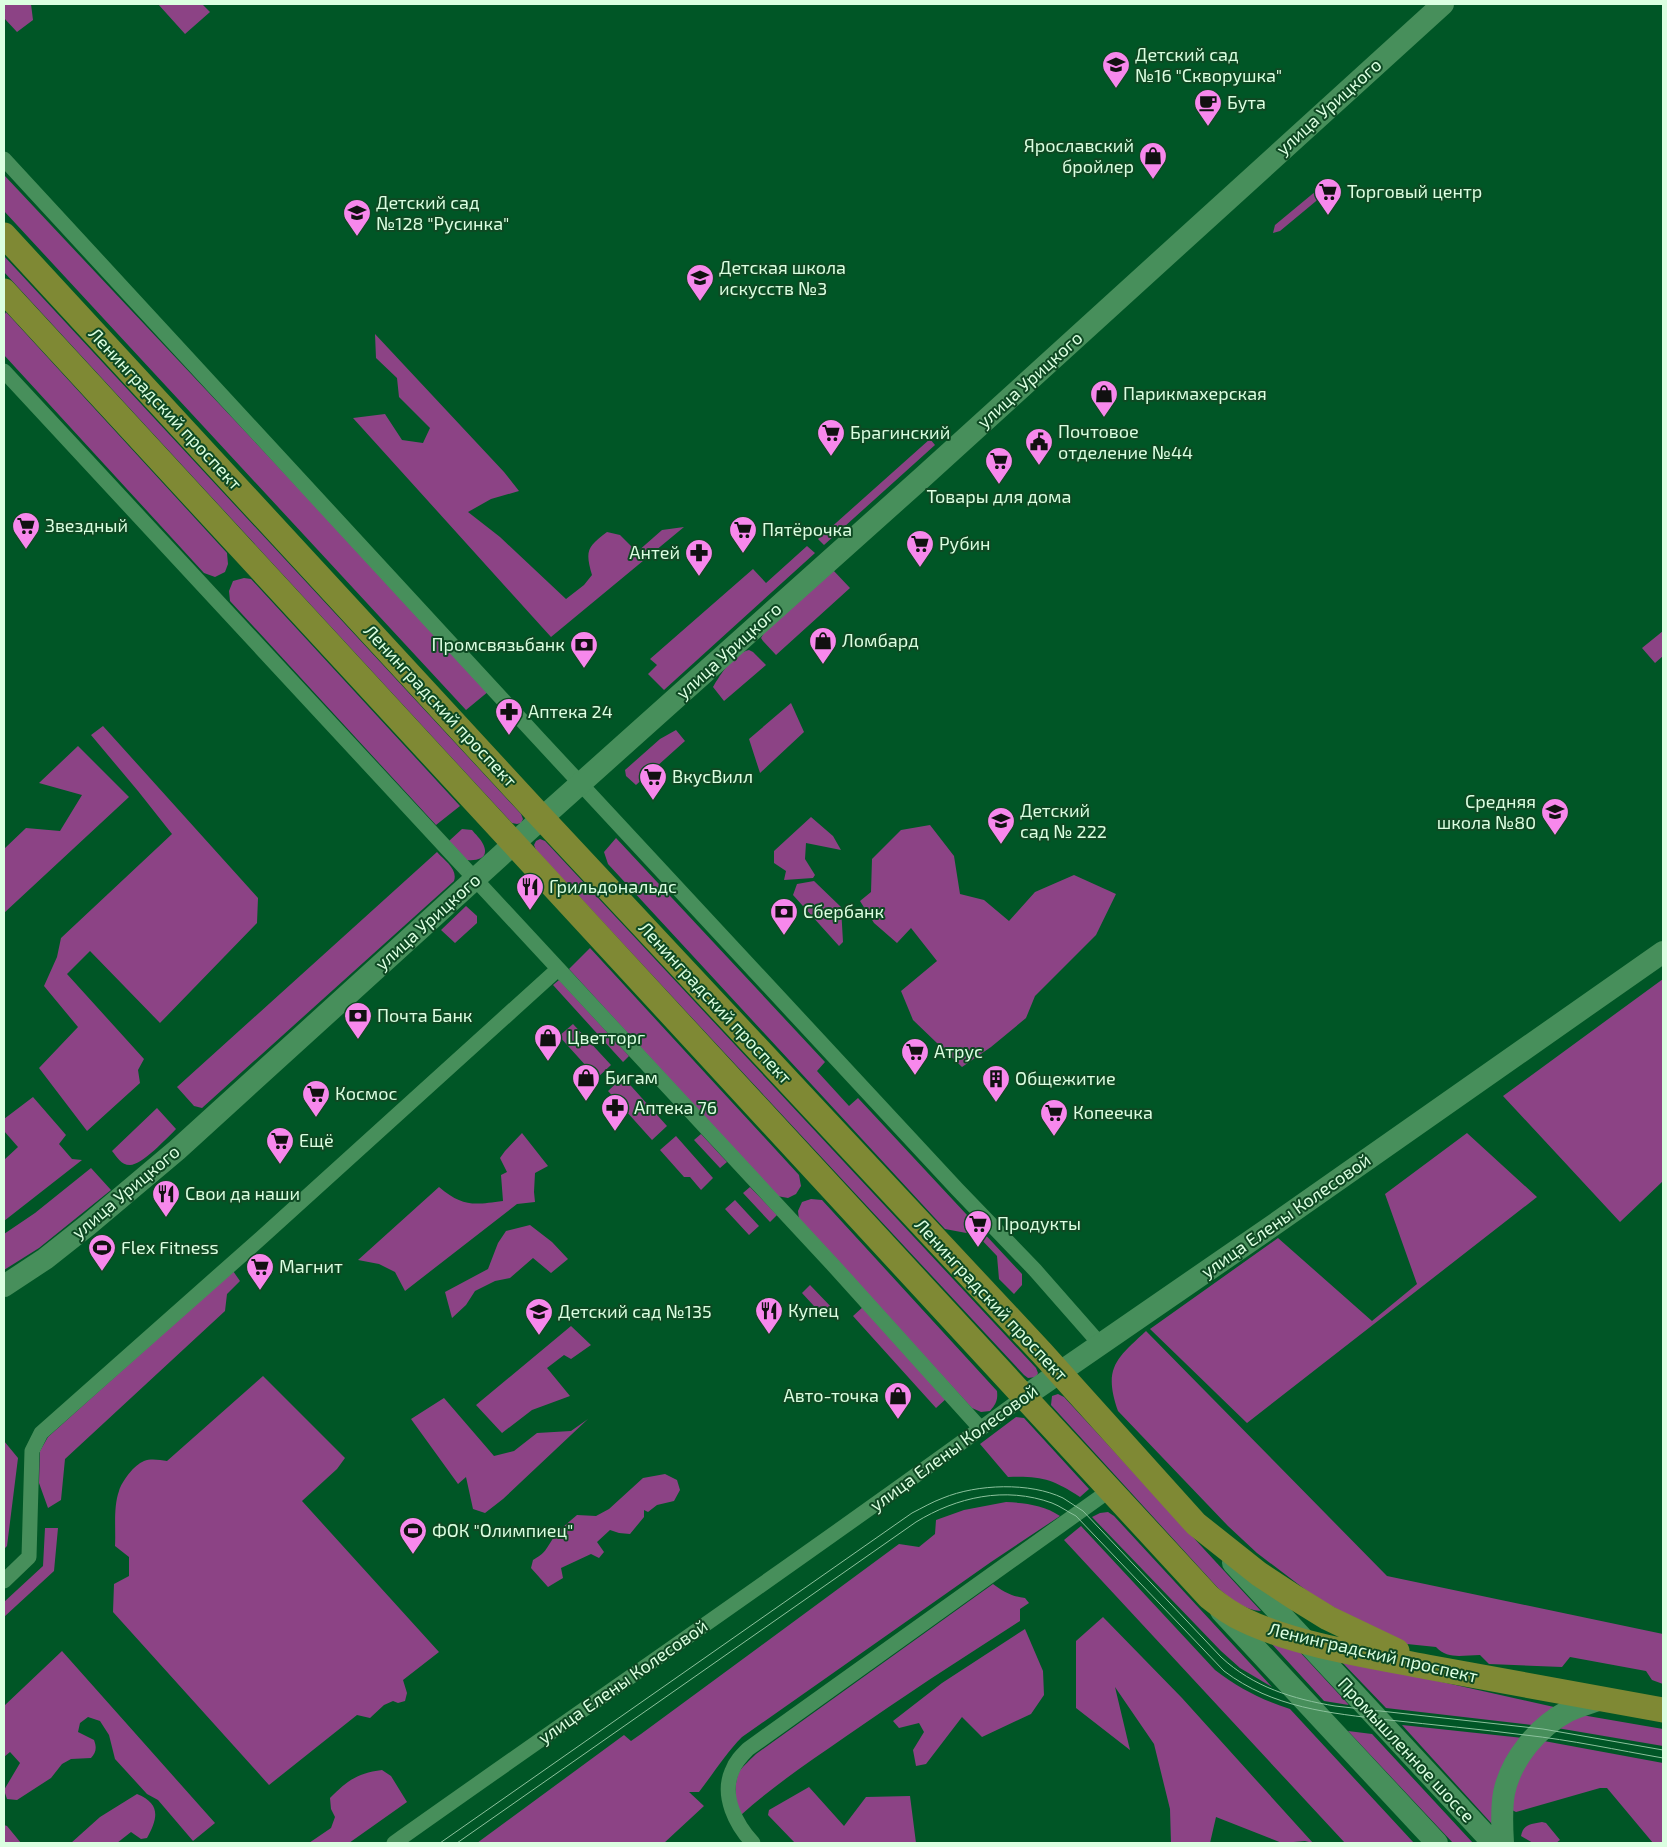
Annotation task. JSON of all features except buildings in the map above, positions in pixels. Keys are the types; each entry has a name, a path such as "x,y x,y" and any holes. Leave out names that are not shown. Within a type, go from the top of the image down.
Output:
{"main road":[{"name":"Ленинградский проспект","path":"4,235 542,818 1059,1372 1196,1524 1260,1574 1328,1618 1398,1652 1492,1680"},
{"name":"Ленинградский проспект","path":"4,291 1209,1597 1242,1620 1261,1628 1304,1640 1492,1680 1663,1710"}],"street":[{"name":"улица Урицкого","path":"4,1286 45,1259 128,1193 476,880 542,818 924,476 1443,4"},
{"path":"4,159 581,784 944,1175 1035,1270 1100,1344"},
{"path":"4,371 833,1265 981,1429"},
{"name":"улица Елены Колесовой","path":"394,1843 584,1708 846,1527 1059,1372 1275,1224 1663,952"},
{"path":"4,1581 29,1557 32,1451 41,1433 261,1238 558,969"},
{"path":"753,1843 740,1827 733,1814 729,1791 732,1770 739,1758 748,1749 1110,1490"},
{"name":"Промышленное шоссе","path":"1196,1524 1493,1843"},
{"path":"1209,1597 1437,1843"},
{"path":"1503,1843 1502,1807 1504,1794 1511,1770 1519,1757 1530,1742 1555,1720 1568,1712 1601,1699"}],"shaded area":[{"path":"4,4 31,4 33,20 17,32 4,18"},
{"path":"158,4 202,4 210,12 185,34"},
{"path":"4,175 489,691 466,710 4,211"},
{"path":"1322,186 1327,192 1280,231 1273,233 1275,225"},
{"path":"4,256 521,814 523,819 521,823 512,823 4,272"},
{"path":"6,312 227,553 228,564 225,572 215,577 204,573 4,355 4,316"},
{"path":"375,334 504,472 519,491 491,499 468,512 500,537 566,599 584,585 592,575 588,555 589,550 607,532 620,535 637,552 662,530 684,527 551,637 353,418 385,414 402,440 423,443 430,428 399,397 397,378 376,358"},
{"path":"930,439 935,445 824,545 818,539"},
{"path":"807,546 815,553 664,690 648,674 657,665 650,659 753,569 766,583"},
{"path":"833,570 850,588 776,655 761,638 764,633"},
{"path":"244,578 251,579 460,806 436,825 230,601 229,591 233,581"},
{"path":"1663,631 1663,656 1655,663 1642,648"},
{"path":"749,650 766,665 724,701 713,687 733,660 738,655"},
{"path":"791,703 804,732 760,773 749,739"},
{"path":"103,726 258,898 257,923 160,1023 90,951 67,974 144,1059 138,1070 140,1083 87,1131 39,1068 78,1027 44,986 57,957 61,938 172,834 91,735"},
{"path":"676,730 685,741 636,785 626,776 625,770 660,739"},
{"path":"78,746 129,797 4,913 4,849 26,828 60,831 82,795 39,783"},
{"path":"811,817 833,836 841,850 806,843 805,859 815,875 813,878 784,880 786,871 774,863 774,851"},
{"path":"930,825 954,856 960,894 984,900 1009,921 1035,892 1074,875 1116,894 1096,935 1035,996 1026,1018 991,1047 962,1067 913,1020 901,991 937,961 911,928 897,943 874,923 860,901 871,892 872,859 901,830"},
{"path":"462,829 472,830 481,840 485,849 482,858 467,860 449,841"},
{"path":"616,838 825,1062 817,1071 849,1106 858,1098 1022,1274 1022,1285 1014,1294 999,1279 997,1256 977,1235 945,1229 608,864 604,852"},
{"path":"540,839 545,841 1036,1368 1038,1373 1036,1377 1028,1378 1024,1375 536,850 534,845"},
{"path":"437,852 452,869 455,877 454,881 202,1108 194,1106 177,1087"},
{"path":"814,881 841,907 843,942 839,946 793,895 797,884"},
{"path":"466,906 477,916 477,923 455,943 441,930"},
{"path":"590,948 799,1175 801,1186 796,1194 788,1198 777,1196 569,969"},
{"path":"1663,979 1663,1181 1620,1222 1503,1096"},
{"path":"559,980 629,1056 623,1062 553,985"},
{"path":"573,1024 611,1065 597,1078 559,1036"},
{"path":"623,1077 667,1126 652,1140 608,1091"},
{"path":"33,1097 66,1135 59,1144 72,1159 82,1160 4,1221 4,1160 18,1147 4,1131 4,1119"},
{"path":"157,1108 176,1129 141,1161 127,1165 112,1151"},
{"path":"522,1133 548,1166 535,1173 535,1202 517,1204 405,1291 395,1272 379,1264 358,1260 439,1187 447,1194 469,1203 503,1201 501,1175 507,1172 500,1158"},
{"path":"1467,1133 1537,1197 1247,1423 1150,1329 1278,1238 1372,1321 1417,1284 1385,1194"},
{"path":"701,1134 727,1162 720,1168 694,1140"},
{"path":"676,1136 713,1178 701,1190 690,1177 684,1177 660,1150"},
{"path":"91,1168 111,1190 39,1248 4,1270 4,1234 35,1213"},
{"path":"750,1187 777,1215 770,1222 743,1193"},
{"path":"811,1199 822,1200 997,1391 996,1402 990,1411 981,1412 972,1408 799,1220 798,1211 802,1202"},
{"path":"735,1200 759,1226 749,1235 725,1209"},
{"path":"530,1225 552,1242 568,1259 551,1273 533,1258 510,1278 495,1281 475,1291 466,1305 452,1318 445,1292 488,1269 498,1243 506,1231"},
{"path":"233,1271 240,1281 227,1294 225,1311 65,1459 61,1500 48,1508 39,1483 40,1451 48,1437"},
{"path":"810,1285 834,1310 825,1318 802,1293"},
{"path":"864,1306 947,1398 936,1408 853,1316"},
{"path":"571,1326 591,1345 571,1359 564,1355 547,1368 570,1396 532,1410 502,1433 476,1405"},
{"path":"1146,1331 1387,1576 1663,1634 1663,1684 1652,1680 1646,1671 1570,1657 1562,1667 1489,1664 1480,1655 1462,1656 1446,1654 1436,1647 1407,1644 1367,1627 1311,1594 1257,1553 1228,1526 1118,1411 1112,1384 1112,1374 1115,1365 1127,1349"},
{"path":"263,1376 345,1458 337,1469 302,1501 439,1652 403,1680 407,1693 405,1701 398,1703 393,1701 384,1705 370,1718 357,1715 269,1785 113,1612 114,1584 129,1576 129,1557 115,1546 116,1504 119,1491 126,1478 136,1466 144,1461 153,1459 167,1461"},
{"path":"1058,1394 1064,1397 1261,1611 1243,1606 1218,1588 1051,1405 1052,1396"},
{"path":"444,1398 494,1456 514,1451 537,1433 571,1431 588,1419 503,1499 485,1513 473,1509 466,1477 458,1484 411,1419"},
{"path":"1016,1417 1024,1418 1089,1489 1080,1497 1054,1482 1030,1477 1008,1477 980,1444"},
{"path":"4,1441 18,1458 7,1546 4,1549"},
{"path":"665,1474 677,1480 680,1490 674,1501 657,1505 648,1512 644,1510 644,1517 630,1534 610,1530 597,1542 604,1552 599,1558 591,1554 561,1568 563,1578 548,1587 531,1568 533,1560 546,1549 557,1533 577,1515 596,1516 609,1509 643,1478"},
{"path":"1006,1502 1041,1507 1060,1516 991,1562 742,1737 699,1792 689,1792 704,1806 664,1843 477,1843 624,1735 631,1741 641,1734 899,1544 919,1547 935,1534 936,1520 964,1510"},
{"path":"1108,1512 1114,1516 1272,1687 1240,1668 1221,1651 1092,1517"},
{"path":"1081,1526 1215,1670 1251,1693 1290,1709 1414,1843 1345,1843 1064,1540"},
{"path":"45,1528 58,1528 54,1571 4,1617 4,1602 43,1566"},
{"path":"993,1584 1008,1593 1025,1598 1029,1603 1020,1609 1020,1621 818,1756 778,1784 741,1815 736,1799 737,1777 739,1772 756,1754"},
{"path":"1103,1617 1182,1698 1313,1843 1305,1841 1282,1843 1216,1817 1210,1843 1171,1843 1170,1809 1154,1744 1115,1687 1130,1750 1076,1708 1076,1641"},
{"path":"1025,1629 1043,1671 1044,1695 1031,1714 982,1737 962,1717 926,1764 916,1766 913,1750 924,1732 919,1723 899,1728 893,1721 942,1683"},
{"path":"1270,1642 1298,1650 1349,1705 1324,1701"},
{"path":"62,1651 215,1823 193,1841 158,1800 147,1794 115,1759 109,1735 100,1721 88,1717 80,1723 78,1732 94,1740 96,1745 91,1758 71,1759 62,1764 51,1778 17,1800 7,1799 4,1790 20,1763 10,1752 4,1757 4,1706"},
{"path":"1339,1659 1554,1707 1532,1725 1386,1708"},
{"path":"1576,1714 1663,1729 1663,1746 1557,1728"},
{"path":"1402,1725 1523,1738 1492,1824"},
{"path":"1348,1731 1372,1734 1473,1843 1453,1843"},
{"path":"1544,1741 1663,1763 1663,1843 1653,1843 1607,1788 1600,1788 1516,1812 1510,1809 1521,1768"},
{"path":"382,1770 391,1776 407,1802 349,1843 309,1843 331,1828 335,1817 331,1809 330,1798 353,1779 366,1773"},
{"path":"809,1787 844,1826 866,1797 910,1796 916,1843 795,1843 768,1815 769,1810"},
{"path":"137,1794 145,1798 154,1807 155,1818 147,1838 141,1839 131,1832 117,1843 71,1843 100,1817"},
{"path":"1542,1822 1546,1823 1560,1840 1556,1843 1533,1843 1521,1836 1526,1827"},
{"path":"4,1825 7,1826 21,1843 4,1843"}],"tram line":[{"path":"440,1843 912,1513 935,1501 957,1493 987,1488 1019,1487 1035,1489 1063,1498 1083,1511 1221,1657 1246,1676 1274,1690 1304,1700 1335,1706 1543,1729 1663,1750"},
{"path":"457,1843 916,1522 948,1506 982,1497 999,1495 1017,1495 1034,1498 1055,1504 1076,1516 1224,1671 1262,1693 1282,1701 1323,1711 1542,1737 1663,1758"}],"place":[{"name":"Детский сад №16 \"Скворушка\"","path":"1116,89"},
{"name":"Бута","path":"1208,127"},
{"name":"Ярославский бройлер","path":"1153,180"},
{"name":"Торговый центр","path":"1328,216"},
{"name":"Детский сад №128 \"Русинка\"","path":"357,237"},
{"name":"Детская школа искусств №3","path":"700,302"},
{"name":"Парикмахерская","path":"1104,418"},
{"name":"Брагинский","path":"831,457"},
{"name":"Почтовое отделение №44","path":"1039,466"},
{"name":"Товары для дома","path":"999,485"},
{"name":"Звездный","path":"26,550"},
{"name":"Пятёрочка","path":"743,554"},
{"name":"Рубин","path":"920,568"},
{"name":"Антей","path":"699,577"},
{"name":"Ломбард","path":"823,665"},
{"name":"Промсвязьбанк","path":"584,669"},
{"name":"Аптека 24","path":"509,736"},
{"name":"ВкусВилл","path":"653,801"},
{"name":"Средняя школа №80","path":"1555,836"},
{"name":"Детский сад № 222","path":"1001,845"},
{"name":"Грильдональдс","path":"530,911"},
{"name":"Сбербанк","path":"784,936"},
{"name":"Почта Банк","path":"358,1040"},
{"name":"Цветторг","path":"548,1062"},
{"name":"Атрус","path":"915,1076"},
{"name":"Бигам","path":"586,1102"},
{"name":"Общежитие","path":"996,1103"},
{"name":"Космос","path":"316,1118"},
{"name":"Аптека 76","path":"615,1132"},
{"name":"Копеечка","path":"1054,1137"},
{"name":"Ещё","path":"280,1165"},
{"name":"Свои да наши","path":"166,1218"},
{"name":"Продукты","path":"978,1248"},
{"name":"Flex Fitness","path":"102,1272"},
{"name":"Магнит","path":"260,1291"},
{"name":"Купец","path":"769,1335"},
{"name":"Детский сад №135","path":"539,1336"},
{"name":"Авто-точка","path":"898,1420"},
{"name":"ФОК \"Олимпиец\"","path":"413,1555"}]}
